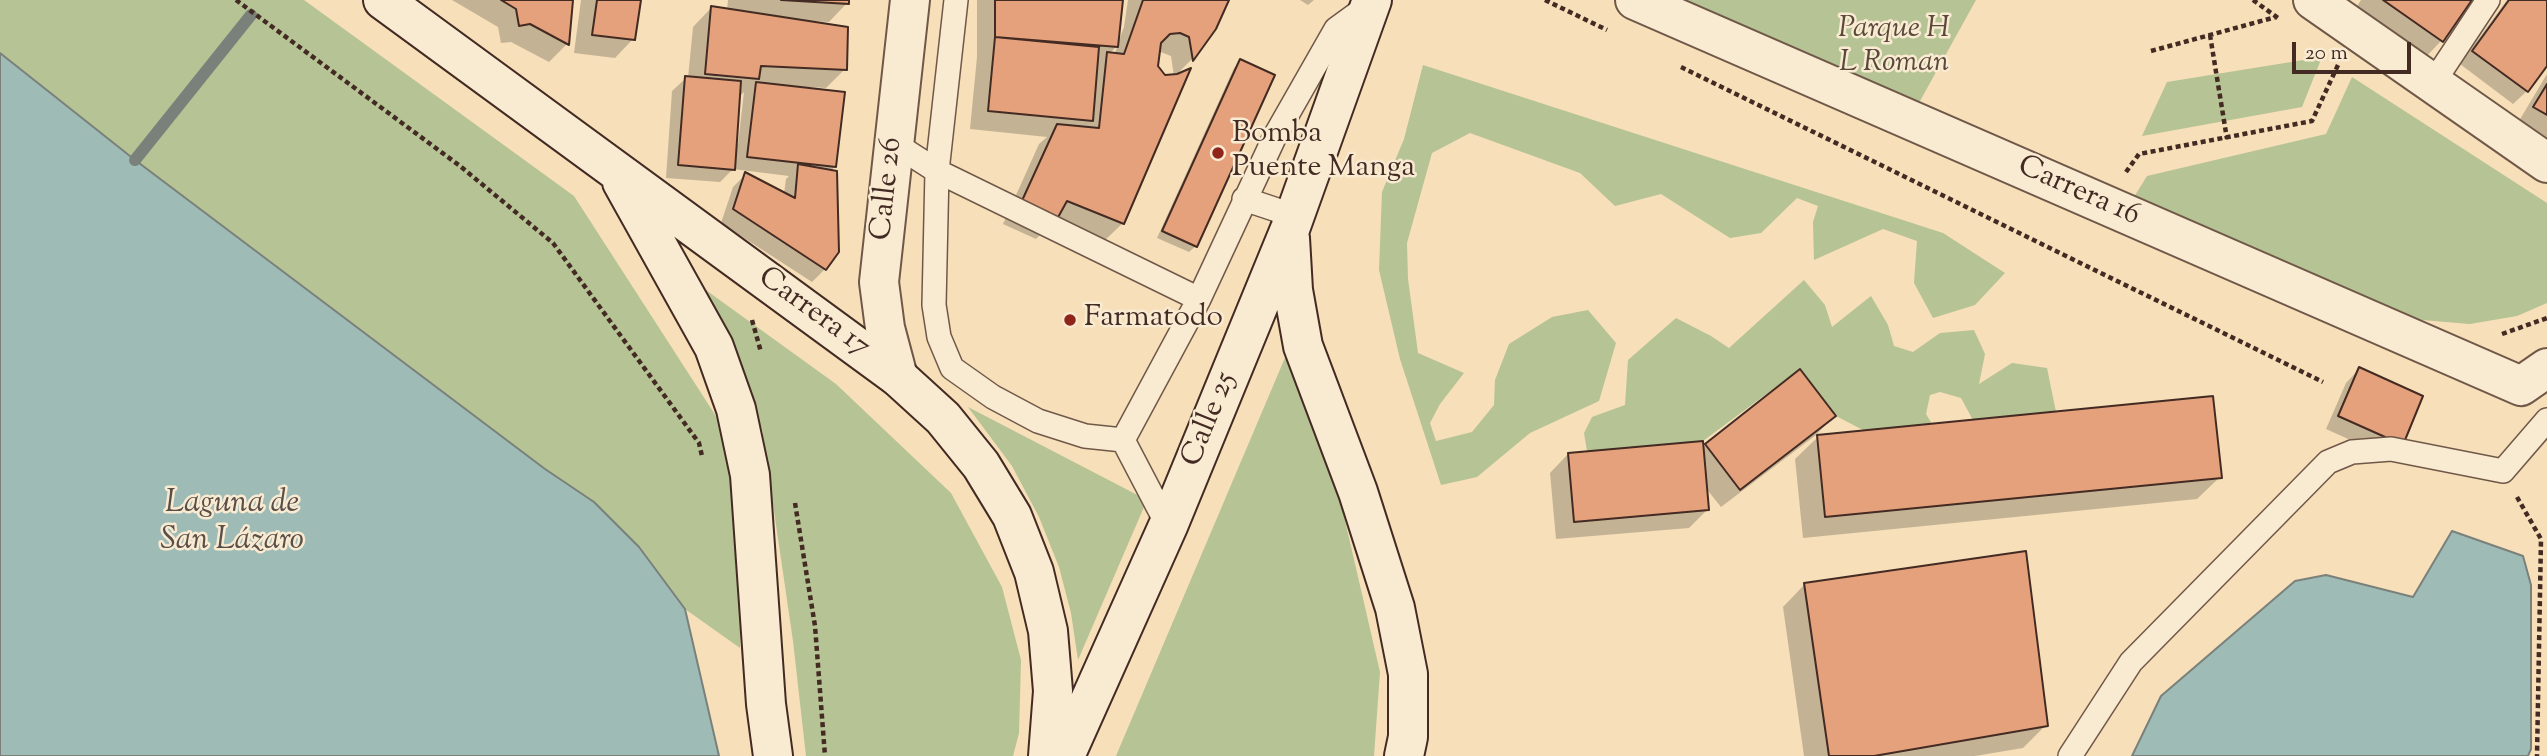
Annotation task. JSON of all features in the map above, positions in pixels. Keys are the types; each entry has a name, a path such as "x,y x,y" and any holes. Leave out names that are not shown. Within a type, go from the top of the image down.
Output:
{"main road":[{"name":"Carrera 17","path":"383,0 898,377 943,418 981,464 1012,516 1034,572 1048,631 1053,691 1048,756"},
{"name":"Calle 26","path":"898,377 885,328 879,282 910,0"},
{"name":"Carrera 16","path":"1635,0 2534,377"},
{"path":"2314,0 2547,163"},
{"name":"Calle 25","path":"1065,756 1168,526 1292,222 1371,2"},
{"path":"614,168 714,346 736,409 750,475 766,704 773,756"},
{"path":"1292,222 1293,290 1303,346 1357,492 1395,608 1408,674 1408,737 1404,756"}],"lane":[{"path":"956,0 937,171 934,305 939,337 952,368 993,397 1038,421 1085,436 1123,440"},
{"path":"2433,83 2488,0"},
{"path":"1123,440 1199,299 1275,136 1336,29 1371,2"},
{"path":"895,144 937,171 1199,299"},
{"path":"1244,199 1292,222"},
{"path":"2070,756 2132,662 2329,462 2352,452 2390,449 2503,471 2547,420"},
{"path":"1123,440 1168,526"}],"path":[{"path":"236,0 460,166 553,243 699,443 705,468"},
{"path":"1545,0 1607,31"},
{"path":"2151,51 2277,17"},
{"path":"2210,35 2227,139"},
{"path":"2124,175 2139,154 2312,121 2342,58"},
{"path":"1670,62 2323,382"},
{"path":"2503,471 2541,539 2537,756"}],"green space":[{"path":"0,0 304,0 574,196 723,427 743,560 740,648 685,609 639,547 594,502 545,469 135,160 0,53"},
{"name":"Parque H L Roman","path":"1664,0 1976,0 1915,110"},
{"path":"2322,57 2302,107 2142,136 2167,82"},
{"path":"1423,65 1943,233 2005,273 1975,305 1933,318 1914,283 1917,241 1883,229 1814,260 1813,222 1818,206 1797,198 1761,233 1730,238 1661,194 1615,206 1580,173 1470,133 1432,153 1407,243 1408,279 1418,353 1464,373 1440,404 1430,423 1436,441 1472,432 1494,405 1495,380 1509,344 1552,317 1588,310 1616,343 1599,401 1530,433 1477,477 1441,485 1400,359 1379,270 1382,192 1404,139"},
{"path":"2352,77 2547,203 2547,303 2517,316 2470,324 2410,319 2131,202 2147,176 2326,134"},
{"path":"1804,280 1825,305 1832,327 1871,296 1888,325 1894,346 1913,352 1940,333 1974,330 1985,354 1979,384 2012,363 2047,368 2056,412 1980,433 1961,398 1940,392 1930,395 1926,414 1944,444 1883,453 1863,430 1836,416 1800,369 1703,441 1587,451 1584,433 1592,417 1625,405 1628,360 1676,318 1729,348"},
{"path":"703,288 836,384 951,493 1002,587 1021,660 1019,733 1013,756 806,756 793,641 762,429"},
{"path":"1287,353 1337,486 1380,672 1374,756 1116,756"},
{"path":"968,407 1147,500 1078,660 1071,613 1059,567 1039,517 1012,466"}],"water":[{"name":"Laguna de San Lázaro","path":"0,53 135,160 545,469 594,502 639,547 685,609 719,756 0,756"},
{"path":"2452,531 2523,556 2531,585 2531,749 2528,756 2132,756 2161,696 2295,581 2326,575 2413,597"}],"building":[{"path":"501,0 573,0 569,45 530,24 519,26 516,9"},
{"path":"597,0 641,0 635,40 592,35"},
{"path":"781,0 849,0 849,4"},
{"path":"995,0 1123,0 1118,47 995,37"},
{"path":"1143,0 1229,0 1216,29 1193,61 1189,37 1180,33 1170,34 1161,43 1158,66 1165,75 1177,74 1191,68 1124,224 1067,201 1056,221 1020,205 1057,124 1099,128 1107,52 1124,54"},
{"path":"2383,0 2472,0 2443,42"},
{"path":"2509,0 2547,0 2547,66 2528,92 2472,51"},
{"path":"711,6 848,27 847,70 761,66 759,79 705,74"},
{"path":"995,37 1099,47 1093,121 988,111"},
{"name":"Bomba Puente Manga","path":"1240,59 1275,75 1197,247 1162,231"},
{"path":"685,76 741,81 735,170 678,165"},
{"path":"756,82 845,92 836,167 747,157"},
{"path":"2547,84 2547,115 2533,107"},
{"path":"798,164 837,171 839,252 826,270 733,209 745,172 795,198"},
{"path":"2359,367 2423,396 2403,445 2338,416"},
{"path":"1800,369 1836,416 1740,490 1705,444"},
{"path":"2213,396 2222,478 1825,517 1817,435"},
{"path":"1703,441 1709,510 1574,522 1568,453"},
{"path":"2026,551 2048,726 1874,756 1829,756 1804,583"}],"waterway":[{"path":"135,160 251,15"}],"place":[{"name":"Bomba Puente Manga","path":"1218,153"},
{"name":"Farmatodo","path":"1070,320"}]}
